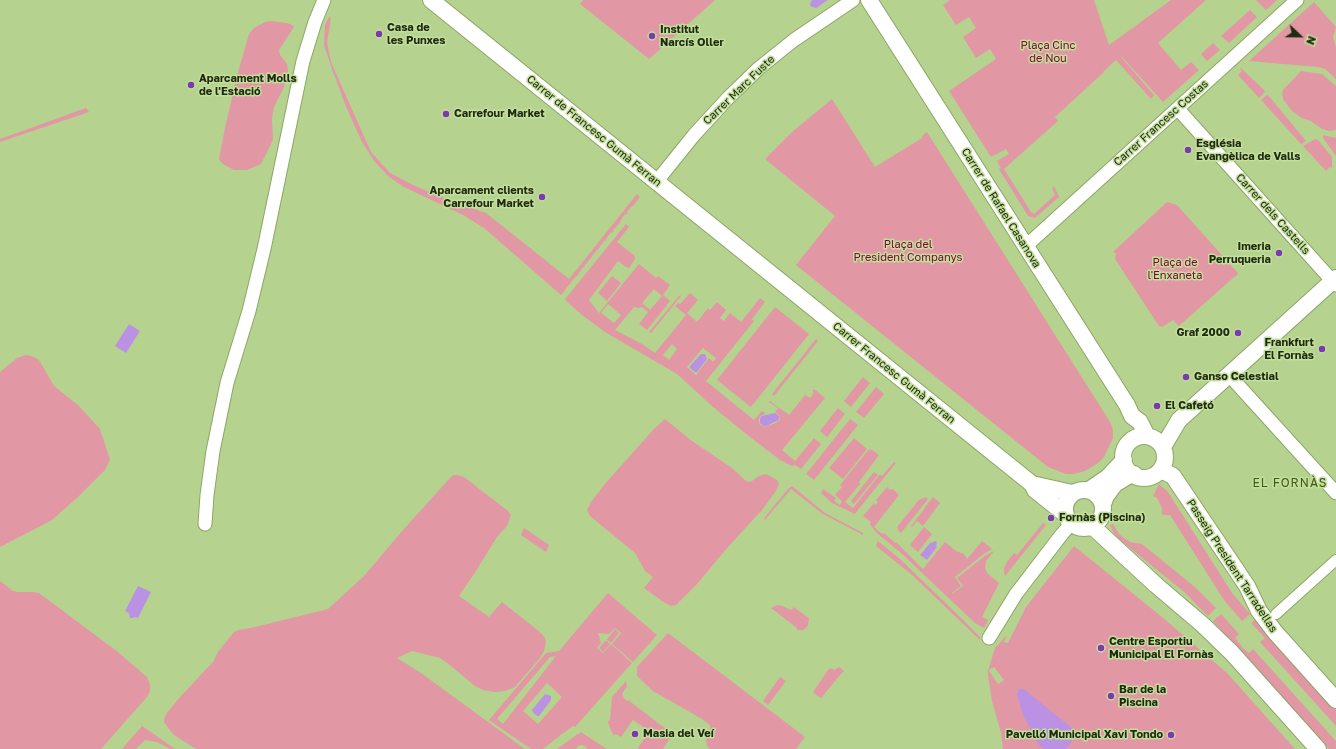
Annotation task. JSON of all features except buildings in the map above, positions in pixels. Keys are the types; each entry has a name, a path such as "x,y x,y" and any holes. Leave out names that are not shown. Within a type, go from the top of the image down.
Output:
{"street":[{"path":"205,524 213,451 227,383 249,311 264,249 303,61 315,22 324,0"},
{"name":"Carrer de Francesc Gumà Ferran","path":"431,0 757,262"},
{"name":"Carrer Marc Fuste","path":"657,181 694,135 728,98 759,68 794,40 853,0"},
{"name":"Carrer de Rafael Casanova","path":"869,0 1127,405 1132,416 1140,422 1148,436"},
{"name":"Carrer Francesc Costas","path":"1026,246 1297,0"},
{"name":"Carrer dels Castells","path":"1178,109 1335,281"},
{"name":"Carrer Francesc Gumà Ferran","path":"757,262 1032,484 1035,490 1069,518"},
{"path":"1163,447 1179,420 1335,281"},
{"path":"1229,375 1336,493"},
{"path":"1130,441 1132,416"},
{"path":"1148,436 1162,427 1179,420"},
{"path":"1139,436 1148,436 1154,438 1163,447 1165,455 1164,462 1161,470 1152,476 1142,478 1134,474 1126,466 1124,460 1126,447 1130,441 1139,436"},
{"path":"1089,490 1108,477 1124,460"},
{"name":"Passeig President Tarradellas","path":"1161,470 1173,476 1247,586 1259,611 1275,632 1336,700"},
{"path":"1103,504 1106,496 1115,484 1134,474"},
{"path":"1032,484 1072,493 1084,489 1097,494 1102,501 1104,509 1099,522 1086,528 1079,527 1069,518 1065,507 1068,498 1072,493"},
{"path":"989,638 1016,594 1062,534 1069,518"},
{"path":"1092,526 1156,585 1203,625 1232,653 1318,749"},
{"path":"1276,614 1336,560"}],"green space":[{"name":"Institut Narcís Oller","path":"583,0 715,0 649,59 580,4"},
{"name":"Plaça Cinc de Nou","path":"950,0 1094,0 1109,45 1171,0 1206,0 1158,43 1181,70 1191,62 1199,70 1163,102 1121,56 1154,95 1151,99 1116,60 1104,71 1103,70 1104,72 1055,117 1058,121 1004,169 1031,212 1034,214 1055,195 1052,188 1054,186 1059,197 1035,218 1028,216 999,169 1001,168 997,161 1009,154 1006,149 991,157 949,91 996,59 990,49 976,58 963,37 976,28 969,17 956,25 943,5"},
{"path":"1256,0 1277,0 1266,10"},
{"path":"1314,2 1336,27 1333,37 1336,47 1336,79 1325,69 1318,67 1249,61"},
{"path":"1250,10 1257,17 1229,43 1221,36"},
{"path":"329,17 331,18 327,42 331,62 371,152 390,173 415,186 486,213 569,279 637,194 640,197 561,295 484,228 463,215 404,187 388,176 375,162 362,142 345,104 324,45 325,25"},
{"path":"270,21 287,23 294,27 279,50 280,55 287,64 288,71 284,87 274,107 272,119 273,140 261,164 247,170 234,170 223,164 219,159 237,76 249,34 254,28"},
{"path":"1213,43 1220,50 1207,61 1201,54"},
{"path":"1241,68 1264,90 1265,92 1259,98 1238,75 1242,71 1240,69"},
{"path":"1301,71 1322,74 1336,86 1336,130 1330,131 1322,129 1311,121 1302,118 1292,111 1283,99 1283,90"},
{"path":"1267,95 1306,141 1301,144 1261,100"},
{"name":"Plaça del President Companys","path":"832,99 875,167 922,138 922,136 927,132 1110,422 1113,429 1113,438 1104,457 1098,463 1085,471 1073,474 1066,474 1048,467 796,265 835,216 765,159 792,132"},
{"path":"86,108 89,112 0,142 0,139"},
{"path":"1323,135 1336,138 1336,156 1323,138"},
{"path":"1315,139 1318,140 1332,157 1332,168 1330,167 1326,171 1303,146"},
{"name":"Plaça de l'Enxaneta","path":"1167,202 1177,205 1238,274 1179,326 1173,320 1162,327 1159,326 1115,259 1116,253 1114,253 1114,251"},
{"path":"626,224 629,227 617,242 635,256 635,259 629,268 618,261 589,300 599,313 639,264 656,278 658,276 670,285 663,295 670,301 647,330 639,324 648,312 642,307 634,307 615,330 642,344 655,353 686,315 675,306 678,303 680,304 690,293 698,300 687,313 697,322 708,308 710,310 717,302 726,310 720,318 721,319 724,321 730,313 741,322 760,298 765,302 752,319 754,321 706,381 754,420 762,411 766,414 762,415 759,419 760,425 764,427 776,423 780,419 779,415 775,412 778,408 769,402 770,401 789,415 805,395 810,398 814,392 812,391 814,389 825,398 782,450 795,461 814,438 821,444 801,469 795,465 792,466 780,460 713,407 677,374 605,332 582,315 566,301 566,298","holes":["654,289 662,296 650,310 642,303","608,304 621,315 614,323 601,313","672,344 677,349 669,360 663,355","703,348 716,358 713,362 709,358 696,375 687,367"]},
{"path":"612,276 621,283 607,301 598,293"},
{"path":"680,295 681,296 651,333 649,332"},
{"path":"775,307 809,334 751,407 717,380"},
{"path":"816,339 818,341 774,396 772,394"},
{"path":"26,355 32,356 39,360 54,386 79,406 100,429 110,460 105,470 52,520 0,547 0,372 17,358"},
{"path":"863,377 870,383 851,407 844,401"},
{"path":"876,387 884,394 864,418 856,412"},
{"path":"838,408 845,414 827,437 820,431"},
{"path":"665,419 692,441 732,468 748,482 766,474 777,480 779,484 776,491 762,510 697,584 676,605 671,606 644,588 653,577 645,571 635,553 590,516 587,510 604,485 653,430"},
{"path":"850,419 858,425 814,480 806,474"},
{"path":"854,438 867,449 843,479 829,468"},
{"path":"869,449 870,451 871,449 879,455 859,482 860,484 845,502 853,508 880,474 882,476 894,462 896,463 855,514 832,503 821,493 823,489 836,498 834,501 840,505 842,501 835,495 842,487 840,485"},
{"path":"874,472 878,475 854,504 851,501"},
{"path":"453,475 464,477 508,511 511,515 507,526 497,537 459,596 489,617 502,602 540,632 545,638 546,642 544,651 540,658 515,687 505,691 495,692 483,690 475,686 440,658 412,651 397,658 421,673 525,749 196,749 174,735 164,722 167,713 213,662 218,652 234,632 328,609 364,576"},
{"path":"1159,484 1168,492 1232,593 1250,614 1242,621 1224,600 1170,515 1162,515 1162,508 1157,498 1153,496"},
{"path":"792,486 825,513 863,533 863,535 823,514 791,489 764,521 765,517 773,507"},
{"path":"888,486 889,490 893,489 899,495 874,527 882,534 884,533 895,543 896,542 923,569 945,542 956,551 964,554 967,559 982,541 992,549 955,577 961,586 952,594 963,586 957,578 986,555 994,551 986,561 985,567 987,573 999,583 982,617 988,620 984,628 975,623 901,553 878,534 871,526 871,522 863,516 874,503 876,505 878,502 876,500"},
{"path":"926,497 928,499 901,533 897,527 919,500"},
{"path":"933,497 940,503 923,526 917,521 912,527 911,526"},
{"path":"1043,523 1046,525 1005,576 1004,568 1007,562 1014,553 1017,555"},
{"path":"1113,524 1119,534 1130,542 1142,544 1196,588 1216,608 1208,616 1183,591 1119,539 1115,535 1110,525"},
{"path":"924,527 932,534 918,552 910,545"},
{"path":"524,528 549,545 546,552 521,535"},
{"path":"878,541 900,559 959,616 980,637 980,640 911,574 876,546"},
{"name":"Centre Esportiu Municipal El Fornàs","path":"1074,546 1162,617 1227,673 1295,749 1003,749 1001,733 992,701 988,671 995,648 1007,635 1004,642 1008,643 1026,607","holes":["994,667 1004,680 998,684 989,671 990,669"]},
{"path":"0,581 13,591 39,593 118,652 147,677 150,685 150,691 147,697 101,749 0,749"},
{"path":"608,593 657,635 633,662 612,644 621,633 615,628 609,634 598,633 601,643 597,648 603,653 611,644 632,663 575,727 573,726 543,749 531,749 489,720 546,653 559,651","holes":["556,656 503,724 497,719 550,657","547,683 562,697 538,724 523,711"]},
{"path":"777,605 791,610 794,607 809,618 808,626 803,630 797,630 797,628 771,608"},
{"path":"1221,614 1239,634 1235,638 1244,649 1249,653 1253,649 1336,741 1336,749 1329,749 1213,621"},
{"path":"1255,620 1336,710 1336,726 1260,642 1265,638 1251,623"},
{"path":"615,629 619,633 611,643 607,640"},
{"path":"668,633 805,737 796,749 710,749 707,746 706,740 710,725 653,691 637,676 637,667"},
{"path":"605,641 610,644 603,652 599,648"},
{"path":"839,667 844,671 821,698 816,695 813,692 828,670 831,668 834,670"},
{"path":"780,677 786,681 768,705 763,701"},
{"path":"626,681 627,686 622,694 624,698 670,732 670,738 663,749 639,749 638,748 649,731 633,720 621,737 612,733 608,722 610,719 612,697"},
{"path":"142,726 175,749 170,749 157,742 145,740 136,749 122,749"},
{"path":"581,732 607,749 587,749 585,746 581,745 576,749 557,749"}],"shaded area":[{"path":"828,0 816,8 810,6 811,1"},
{"path":"129,324 140,331 126,353 115,346"},
{"path":"701,354 705,354 707,359 697,372 695,372 690,368 690,366"},
{"path":"775,413 779,416 777,421 766,426 763,426 760,423 762,416"},
{"path":"935,541 937,542 937,547 927,560 920,555 931,542 932,543"},
{"path":"138,586 151,592 138,618 130,618 129,613 125,611"},
{"path":"1019,689 1025,690 1078,733 1066,749 1044,749 1039,745 1023,715 1017,694"},
{"path":"545,694 551,696 551,700 539,716 537,716 532,710"}],"place":[{"name":"Casa de les Punxes","path":"379,34"},
{"name":"Institut Narcís Oller","path":"652,36"},
{"name":"Aparcament Molls de l'Estació","path":"191,85"},
{"name":"Carrefour Market","path":"446,114"},
{"name":"Església Evangèlica de Valls","path":"1188,150"},
{"name":"Aparcament clients Carrefour Market","path":"542,197"},
{"name":"Imeria Perruqueria","path":"1279,253"},
{"name":"Graf 2000","path":"1238,333"},
{"name":"Frankfurt El Fornàs","path":"1322,349"},
{"name":"Ganso Celestial","path":"1186,377"},
{"name":"El Cafetó","path":"1157,406"},
{"name":"Fornàs (Piscina)","path":"1051,518"},
{"name":"Centre Esportiu Municipal El Fornàs","path":"1101,648"},
{"name":"Bar de la Piscina","path":"1111,696"},
{"name":"Masia del Veí","path":"635,734"},
{"name":"Pavelló Municipal Xavi Tondo","path":"1171,735"}],"district":[{"name":"EL FORNÀS","path":"1290,483"}]}
